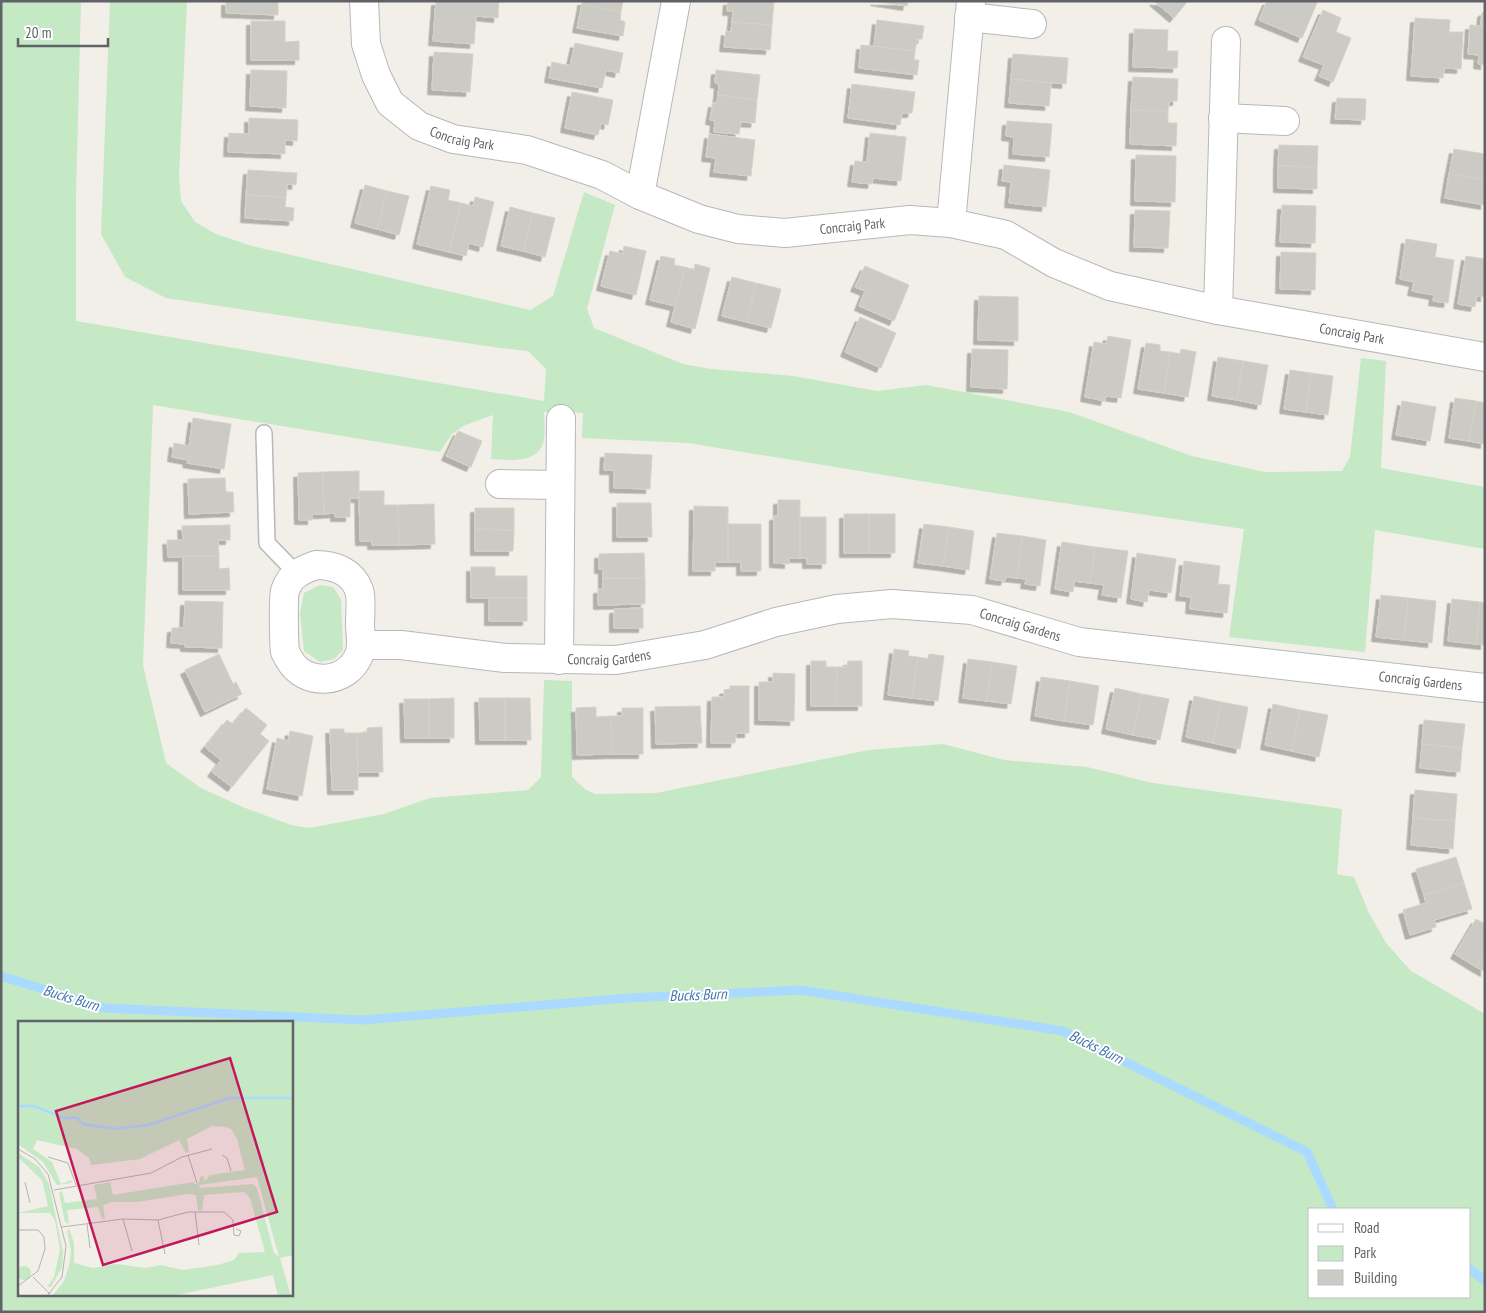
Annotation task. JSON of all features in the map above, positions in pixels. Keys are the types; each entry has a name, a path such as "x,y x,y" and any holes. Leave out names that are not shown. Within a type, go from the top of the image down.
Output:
{"street":[{"name":"Concraig Park","path":"364,1 366,44 376,75 390,103 418,126 453,139 527,150 602,176 640,195 699,219 738,229 786,232 910,220 951,223 1006,235 1054,263 1110,286 1218,310 1485,356"},
{"path":"640,195 676,1"},
{"path":"951,223 970,9 1032,24"},
{"path":"1218,310 1226,41"},
{"path":"1223,118 1285,121"},
{"name":"Concraig Gardens","path":"559,660 561,419"},
{"path":"500,484 560,485"},
{"path":"316,565 329,565 342,570 352,579 359,591 360,654 352,666 342,674 329,679 315,678 302,674 292,665 285,653 285,590 292,578 297,574 316,565"},
{"name":"Concraig Gardens","path":"361,645 401,645 506,658 616,660 705,645 776,622 838,609 892,604 972,610 1079,642 1485,688"}],"lane":[{"path":"264,433 267,543 297,574"}],"green space":[{"path":"1,1 81,1 76,195 76,321 544,401 546,369 528,351 166,298 125,277 101,234 110,1 187,1 179,176 181,201 195,222 216,234 252,246 530,310 553,296 584,192 615,205 587,309 594,328 683,364 711,369 793,376 877,391 926,385 1069,412 1192,456 1265,472 1342,471 1350,457 1361,358 1386,361 1381,468 1485,487 1485,549 1375,530 1365,652 1229,637 1244,529 994,493 688,443 582,438 583,413 544,412 544,436 540,450 528,458 505,460 491,459 493,415 463,426 452,434 440,452 153,405 143,665 166,763 201,788 245,808 291,825 309,828 384,814 430,798 528,790 541,777 544,680 572,681 572,777 586,790 595,794 656,793 869,750 943,744 1004,760 1087,767 1153,783 1342,809 1337,874 1354,877 1369,913 1386,943 1411,971 1485,1014 1485,1312 1,1312"},
{"path":"320,585 333,587 341,599 343,650 334,659 320,662 304,651 300,613 304,593"}],"building":[{"path":"226,1 278,1 278,15 226,13"},
{"path":"436,1 499,1 498,18 476,16 474,44 433,41"},
{"path":"582,1 623,1 621,12 582,4"},
{"path":"728,1 774,1 772,25 732,22 733,11 727,11"},
{"path":"875,1 908,1 907,6"},
{"path":"1154,1 1186,1 1187,2 1174,18"},
{"path":"1267,1 1313,1 1317,3 1302,38 1259,20"},
{"path":"582,4 621,12 620,20 625,22 623,36 577,28"},
{"path":"1323,10 1341,18 1336,32 1351,38 1333,82 1319,76 1324,65 1303,57"},
{"path":"1485,11 1485,65 1478,64 1479,55 1468,54 1470,25 1481,26 1482,13"},
{"path":"1415,18 1450,20 1449,32 1463,32 1461,69 1444,68 1443,78 1411,76"},
{"path":"877,20 924,26 922,39 917,39 915,51 874,46"},
{"path":"251,21 285,21 285,42 299,41 299,60 251,60"},
{"path":"732,22 772,25 770,50 724,47 726,31 731,32"},
{"path":"1134,29 1168,30 1167,51 1178,51 1177,68 1133,67"},
{"path":"575,43 623,53 619,73 606,70 602,88 549,78 552,62 570,66"},
{"path":"861,45 915,51 914,60 919,60 917,75 859,68"},
{"path":"434,52 473,54 470,92 432,90"},
{"path":"1013,54 1068,58 1066,84 1011,79"},
{"path":"251,70 287,71 286,108 250,106"},
{"path":"716,70 760,75 757,100 718,95 719,84 715,83"},
{"path":"1133,77 1178,79 1177,101 1169,101 1168,111 1131,110"},
{"path":"1011,79 1051,83 1049,106 1009,103"},
{"path":"852,84 915,92 912,113 902,113 900,125 848,118"},
{"path":"572,92 613,100 608,125 601,123 598,135 565,128"},
{"path":"718,95 757,100 755,123 741,122 739,134 714,132 715,121 710,120 713,103 717,103"},
{"path":"1337,98 1366,99 1365,120 1335,119"},
{"path":"1131,110 1168,111 1168,123 1177,123 1176,146 1130,144"},
{"path":"249,118 298,120 297,141 285,140 285,154 228,152 229,133 249,134"},
{"path":"1007,121 1052,124 1049,157 1013,154 1014,137 1006,136"},
{"path":"870,133 906,137 901,181 873,178 872,184 852,182 855,161 867,162"},
{"path":"709,134 755,140 751,176 714,172 716,158 706,157"},
{"path":"1279,145 1318,146 1317,167 1278,166"},
{"path":"1454,149 1485,154 1485,180 1449,174"},
{"path":"1136,155 1176,156 1175,202 1135,201"},
{"path":"1004,165 1050,170 1046,207 1009,203 1011,182 1002,181"},
{"path":"1278,166 1317,167 1317,189 1278,188"},
{"path":"248,170 297,173 296,185 287,184 286,197 246,195"},
{"path":"1449,174 1485,180 1485,205 1445,198"},
{"path":"365,185 387,191 377,229 355,223"},
{"path":"431,186 450,190 448,200 461,203 449,252 417,244"},
{"path":"387,191 409,196 399,235 377,229"},
{"path":"246,195 286,197 285,207 294,208 293,221 245,218"},
{"path":"475,197 494,202 483,247 469,243 466,256 449,252 461,203 473,206"},
{"path":"1282,205 1316,206 1315,243 1280,242"},
{"path":"510,207 533,213 523,251 501,246"},
{"path":"1135,210 1170,211 1168,248 1134,247"},
{"path":"533,213 555,218 545,257 523,251"},
{"path":"1406,239 1437,244 1435,257 1454,260 1448,303 1433,301 1434,295 1412,291 1414,282 1400,279"},
{"path":"624,246 646,251 636,295 601,286 610,251 623,254"},
{"path":"1281,252 1316,253 1315,290 1280,289"},
{"path":"661,256 675,259 674,265 685,267 675,306 650,300"},
{"path":"1466,256 1485,259 1485,297 1477,296 1475,307 1458,304"},
{"path":"695,264 710,268 695,329 671,322 685,267 694,270"},
{"path":"865,266 909,285 894,321 859,306 865,291 855,287"},
{"path":"732,277 756,283 747,322 722,316"},
{"path":"756,283 781,289 771,328 747,322"},
{"path":"979,296 1018,297 1018,341 978,340"},
{"path":"860,317 896,333 881,368 845,352"},
{"path":"1108,336 1131,340 1121,398 1106,396 1105,401 1085,397 1094,342 1106,344"},
{"path":"1146,343 1160,345 1160,351 1170,352 1164,393 1138,389"},
{"path":"972,349 1008,350 1007,389 971,387"},
{"path":"1181,349 1196,352 1188,397 1164,393 1170,352 1180,354"},
{"path":"1218,357 1243,361 1237,400 1212,396"},
{"path":"1243,361 1268,365 1261,405 1237,400"},
{"path":"1290,370 1311,373 1306,412 1284,409"},
{"path":"1311,373 1333,376 1328,415 1306,412"},
{"path":"1455,398 1476,401 1469,441 1449,438"},
{"path":"1402,401 1436,407 1430,441 1396,435"},
{"path":"1476,401 1485,403 1485,444 1469,441"},
{"path":"193,418 231,424 224,469 187,463 188,460 172,457 174,443 189,446"},
{"path":"458,431 482,441 471,467 446,456"},
{"path":"605,453 652,455 650,489 614,488 614,470 604,470"},
{"path":"359,471 359,498 350,498 350,517 335,517 335,513 324,514 323,472"},
{"path":"323,472 324,514 312,514 312,520 299,520 298,473"},
{"path":"225,478 226,492 233,492 234,512 189,514 188,479"},
{"path":"359,491 384,491 384,505 398,505 399,545 372,545 372,541 360,541"},
{"path":"778,500 800,500 800,558 789,558 789,564 774,563 774,516 778,516"},
{"path":"617,503 651,503 652,537 617,537"},
{"path":"434,504 435,544 399,545 398,505"},
{"path":"694,506 728,507 728,562 715,562 715,571 693,571"},
{"path":"475,508 514,508 514,530 475,529"},
{"path":"844,514 869,514 869,553 844,553"},
{"path":"869,514 895,514 895,553 869,553"},
{"path":"800,517 826,517 826,564 807,564 807,558 800,558"},
{"path":"728,524 761,524 761,571 741,571 741,562 728,562"},
{"path":"924,524 949,527 943,566 918,563"},
{"path":"230,525 230,540 218,540 219,556 168,557 167,540 183,540 182,526"},
{"path":"949,527 974,531 969,570 943,566"},
{"path":"475,529 514,530 513,551 475,551"},
{"path":"997,533 1022,536 1017,578 1006,577 1005,581 990,579"},
{"path":"1022,536 1046,540 1040,586 1025,584 1026,579 1017,578"},
{"path":"1062,542 1095,547 1090,583 1074,581 1073,592 1055,589"},
{"path":"1095,547 1128,551 1121,598 1102,595 1104,585 1090,583"},
{"path":"644,553 645,578 603,578 603,569 599,569 599,554"},
{"path":"1137,553 1176,559 1171,593 1149,590 1147,602 1131,599"},
{"path":"183,556 219,556 219,569 229,568 230,590 183,590"},
{"path":"1184,561 1220,566 1218,584 1230,585 1227,613 1190,609 1191,597 1180,596"},
{"path":"471,567 495,567 495,576 527,576 527,598 471,598"},
{"path":"603,578 645,578 645,604 598,605 598,589 603,589"},
{"path":"1381,595 1408,598 1404,640 1376,637"},
{"path":"489,598 527,598 527,621 489,621"},
{"path":"1408,598 1436,601 1432,643 1404,640"},
{"path":"1452,599 1480,602 1476,644 1448,641"},
{"path":"185,601 223,602 222,648 185,647 185,644 171,643 172,628 184,628"},
{"path":"1480,602 1485,603 1485,645 1476,644"},
{"path":"643,608 643,628 614,628 614,609"},
{"path":"894,649 909,651 908,656 918,657 912,698 888,695"},
{"path":"219,654 233,684 236,682 242,694 205,712 185,670"},
{"path":"929,654 944,656 938,701 912,698 918,657 928,659"},
{"path":"968,659 992,662 987,701 963,698"},
{"path":"811,661 826,661 826,667 837,667 836,706 811,706"},
{"path":"848,661 862,661 862,706 836,706 837,667 847,667"},
{"path":"992,662 1017,666 1011,704 987,701"},
{"path":"773,673 795,674 794,721 759,720 759,682 773,682"},
{"path":"1041,677 1070,681 1064,721 1035,716"},
{"path":"1070,681 1099,686 1093,725 1064,721"},
{"path":"730,686 749,686 749,733 736,733 735,743 711,743 712,697 724,697 724,690 730,689"},
{"path":"1115,688 1142,694 1133,735 1106,729"},
{"path":"1142,694 1169,699 1160,740 1133,735"},
{"path":"1194,696 1221,702 1213,743 1186,737"},
{"path":"454,698 454,738 429,738 429,699"},
{"path":"479,698 505,698 505,740 480,740"},
{"path":"505,698 530,698 531,740 505,740"},
{"path":"404,699 429,699 429,738 405,738"},
{"path":"1221,702 1248,707 1240,749 1213,743"},
{"path":"1273,704 1300,710 1292,751 1265,745"},
{"path":"700,706 702,743 656,744 655,707"},
{"path":"596,707 596,717 611,716 612,754 577,755 576,708"},
{"path":"246,708 267,725 260,734 269,741 232,787 212,772 221,760 205,747 227,720 233,724"},
{"path":"622,708 643,708 643,754 612,754 611,716 622,716"},
{"path":"1300,710 1328,715 1319,757 1292,751"},
{"path":"1424,720 1465,724 1462,748 1422,744"},
{"path":"382,727 383,772 358,772 357,733 367,733 367,728"},
{"path":"330,729 344,729 344,733 357,733 358,790 332,790"},
{"path":"290,731 313,736 302,796 267,789 277,738 288,741"},
{"path":"1422,744 1462,748 1460,772 1420,768"},
{"path":"1415,790 1457,794 1455,821 1413,818"},
{"path":"1413,818 1455,821 1453,849 1411,845"},
{"path":"1456,857 1464,883 1424,895 1416,869"},
{"path":"1464,883 1472,909 1434,920 1436,927 1410,935 1403,910 1426,903 1424,895"},
{"path":"1476,919 1485,924 1485,952 1476,967 1455,954"},
{"path":"1485,952 1485,972 1476,967"}],"waterway":[{"name":"Bucks Burn","path":"1,976 104,1008 363,1020 628,998 800,990 1063,1031 1307,1152 1333,1208"},
{"name":"Bucks Burn","path":"1471,1270 1485,1281"}]}
